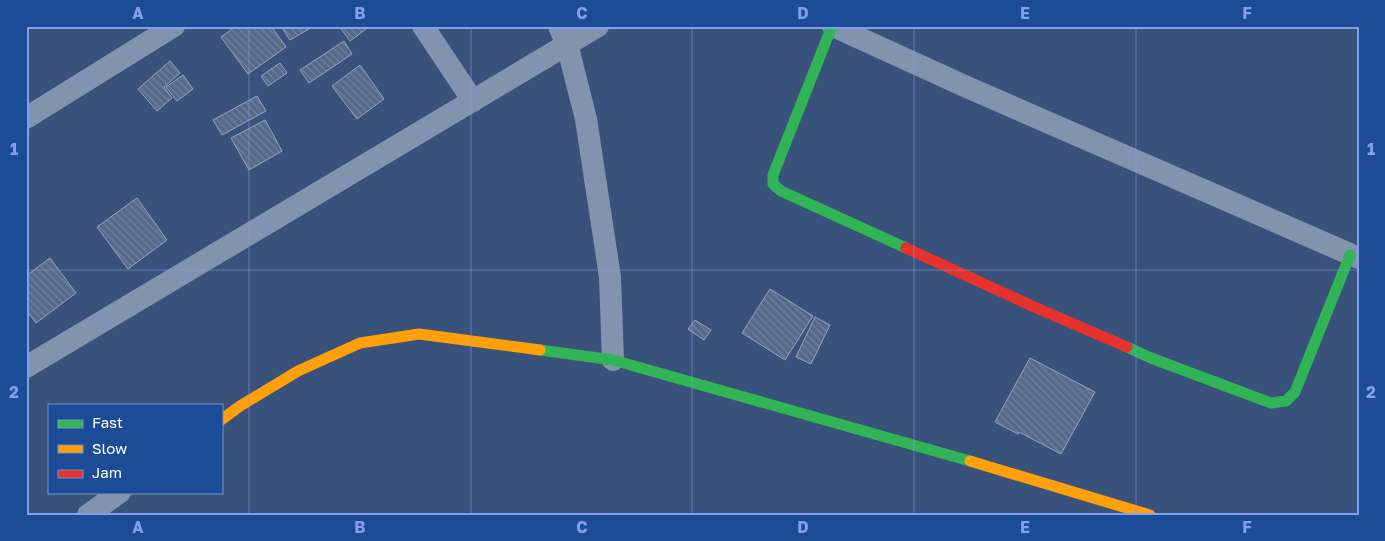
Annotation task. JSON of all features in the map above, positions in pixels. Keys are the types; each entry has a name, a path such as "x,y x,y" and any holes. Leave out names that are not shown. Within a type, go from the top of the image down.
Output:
{"street":[{"path":"26,118 174,26"},
{"path":"423,26 472,101"},
{"path":"26,367 472,101 563,35 598,26"},
{"path":"832,26 1354,257 1295,392 1286,401 1271,402 1151,358 1032,306 781,191 773,184 773,175 832,26"},
{"path":"563,35 586,119 600,206 610,277 613,360"},
{"path":"222,419 240,406 298,371 360,343 419,334 613,360 946,454 1150,515"},
{"path":"88,515 117,494"}],"building":[{"path":"236,26 271,26 286,47 248,74 221,37"},
{"path":"281,26 314,26 290,40"},
{"path":"339,26 370,26 350,41"},
{"path":"344,41 352,54 309,83 300,70"},
{"path":"170,61 180,73 164,87 172,98 157,111 138,89"},
{"path":"280,63 287,73 268,86 261,76"},
{"path":"360,65 384,99 357,119 332,86"},
{"path":"183,75 193,89 177,101 166,87"},
{"path":"257,96 266,111 222,135 213,120"},
{"path":"265,120 282,151 249,170 231,138"},
{"path":"137,198 167,240 128,269 97,227"},
{"path":"50,258 76,293 36,323 26,310 26,276"},
{"path":"770,289 813,316 785,360 742,333"},
{"path":"815,317 830,325 811,364 796,357"},
{"path":"695,320 711,330 704,340 688,329"},
{"path":"1030,358 1095,392 1061,454 995,422"}],"traffic: fast":[{"path":"832,26 773,175 773,184 781,191 906,248"},
{"path":"1127,347 1151,358 1271,403 1286,401 1295,392 1350,255"},
{"path":"540,350 613,360 970,461"}],"traffic: slow":[{"path":"222,419 240,406 298,371 360,343 419,334 540,350"},
{"path":"970,461 1150,515"}],"traffic: jam":[{"path":"906,248 1127,347"}]}
